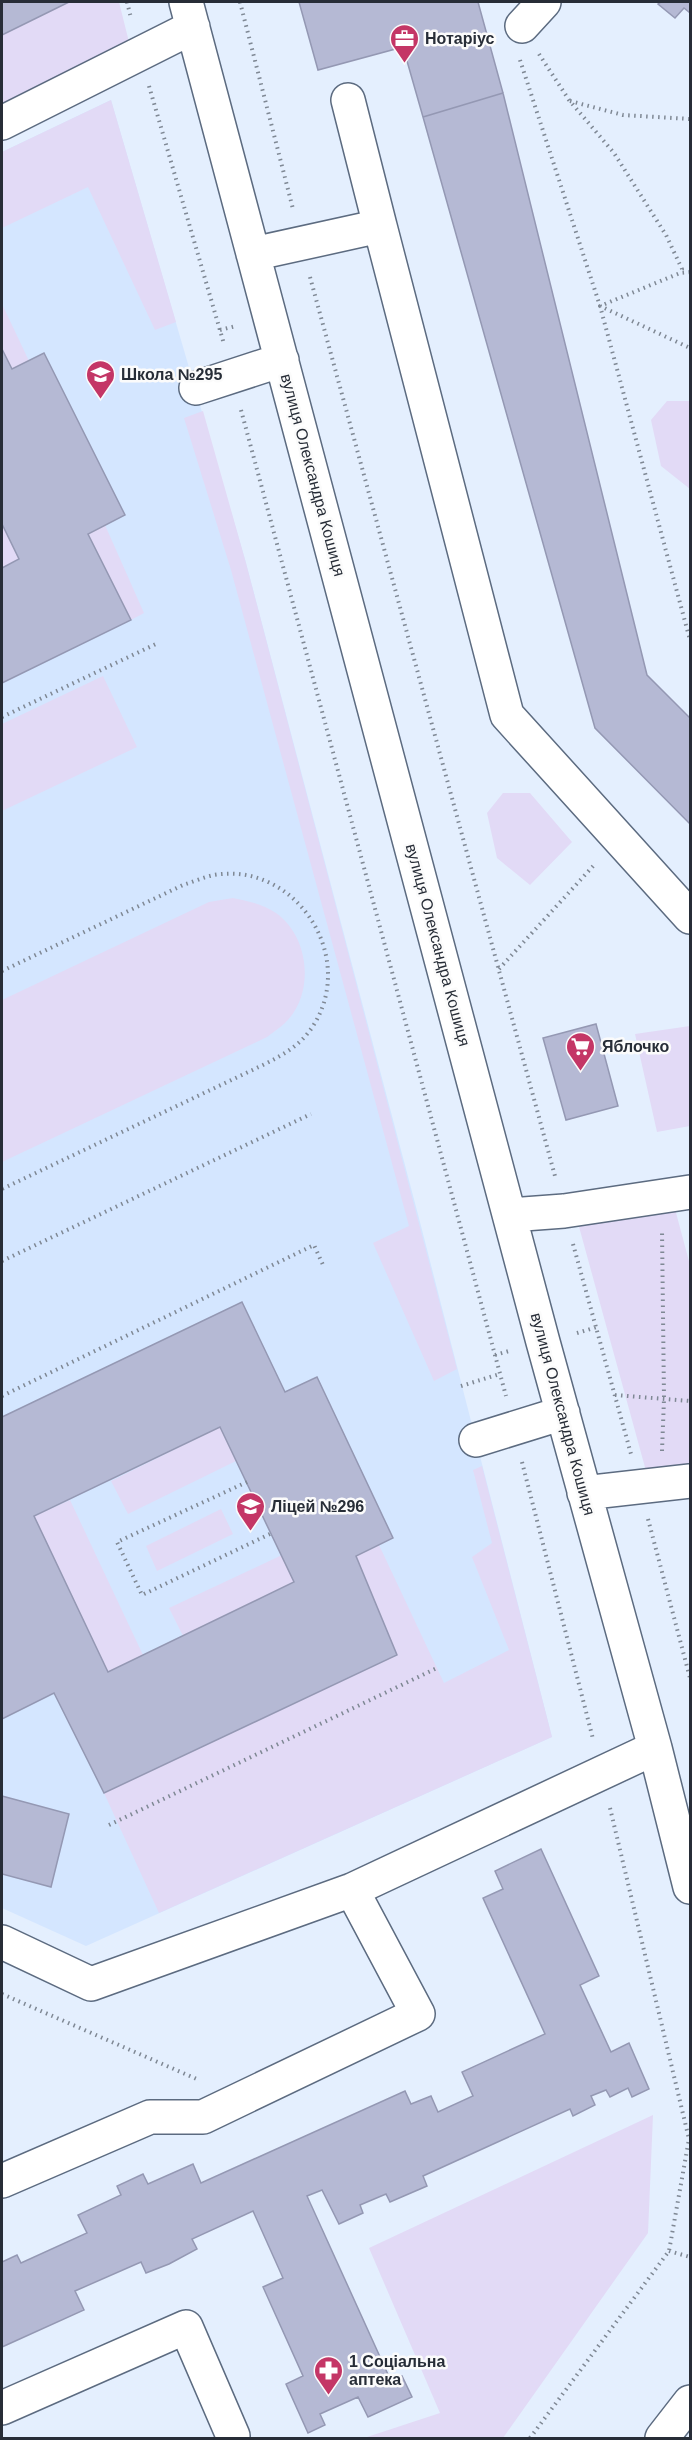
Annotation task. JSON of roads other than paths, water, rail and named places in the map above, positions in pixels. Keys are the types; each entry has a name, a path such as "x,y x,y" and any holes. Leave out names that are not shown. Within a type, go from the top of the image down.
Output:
{"street":[{"path":"521,42 544,2"},
{"path":"2,123 139,54 190,14"},
{"name":"вулиця Олександра Кошиця","path":"190,14 563,1413 655,1748 690,1887"},
{"path":"348,100 507,715 690,917"},
{"path":"253,254 380,226"},
{"path":"196,388 282,360"},
{"path":"510,1215 564,1211 676,1194"},
{"path":"476,1440 563,1413"},
{"path":"585,1493 664,1484"},
{"path":"2,1942 91,1984 352,1890 655,1748"},
{"path":"2,2181 150,2117 203,2117 418,2014 352,1890"},
{"path":"2,2408 186,2327 233,2436"},
{"path":"662,2439 690,2402"}],"place":[{"name":"Нотаріус","path":"404,64"},
{"name":"Школа №295","path":"100,400"},
{"name":"Яблочко","path":"581,1072"},
{"name":"Ліцей №296","path":"250,1532"},
{"name":"1 Соціальна аптека","path":"328,2396"}]}
